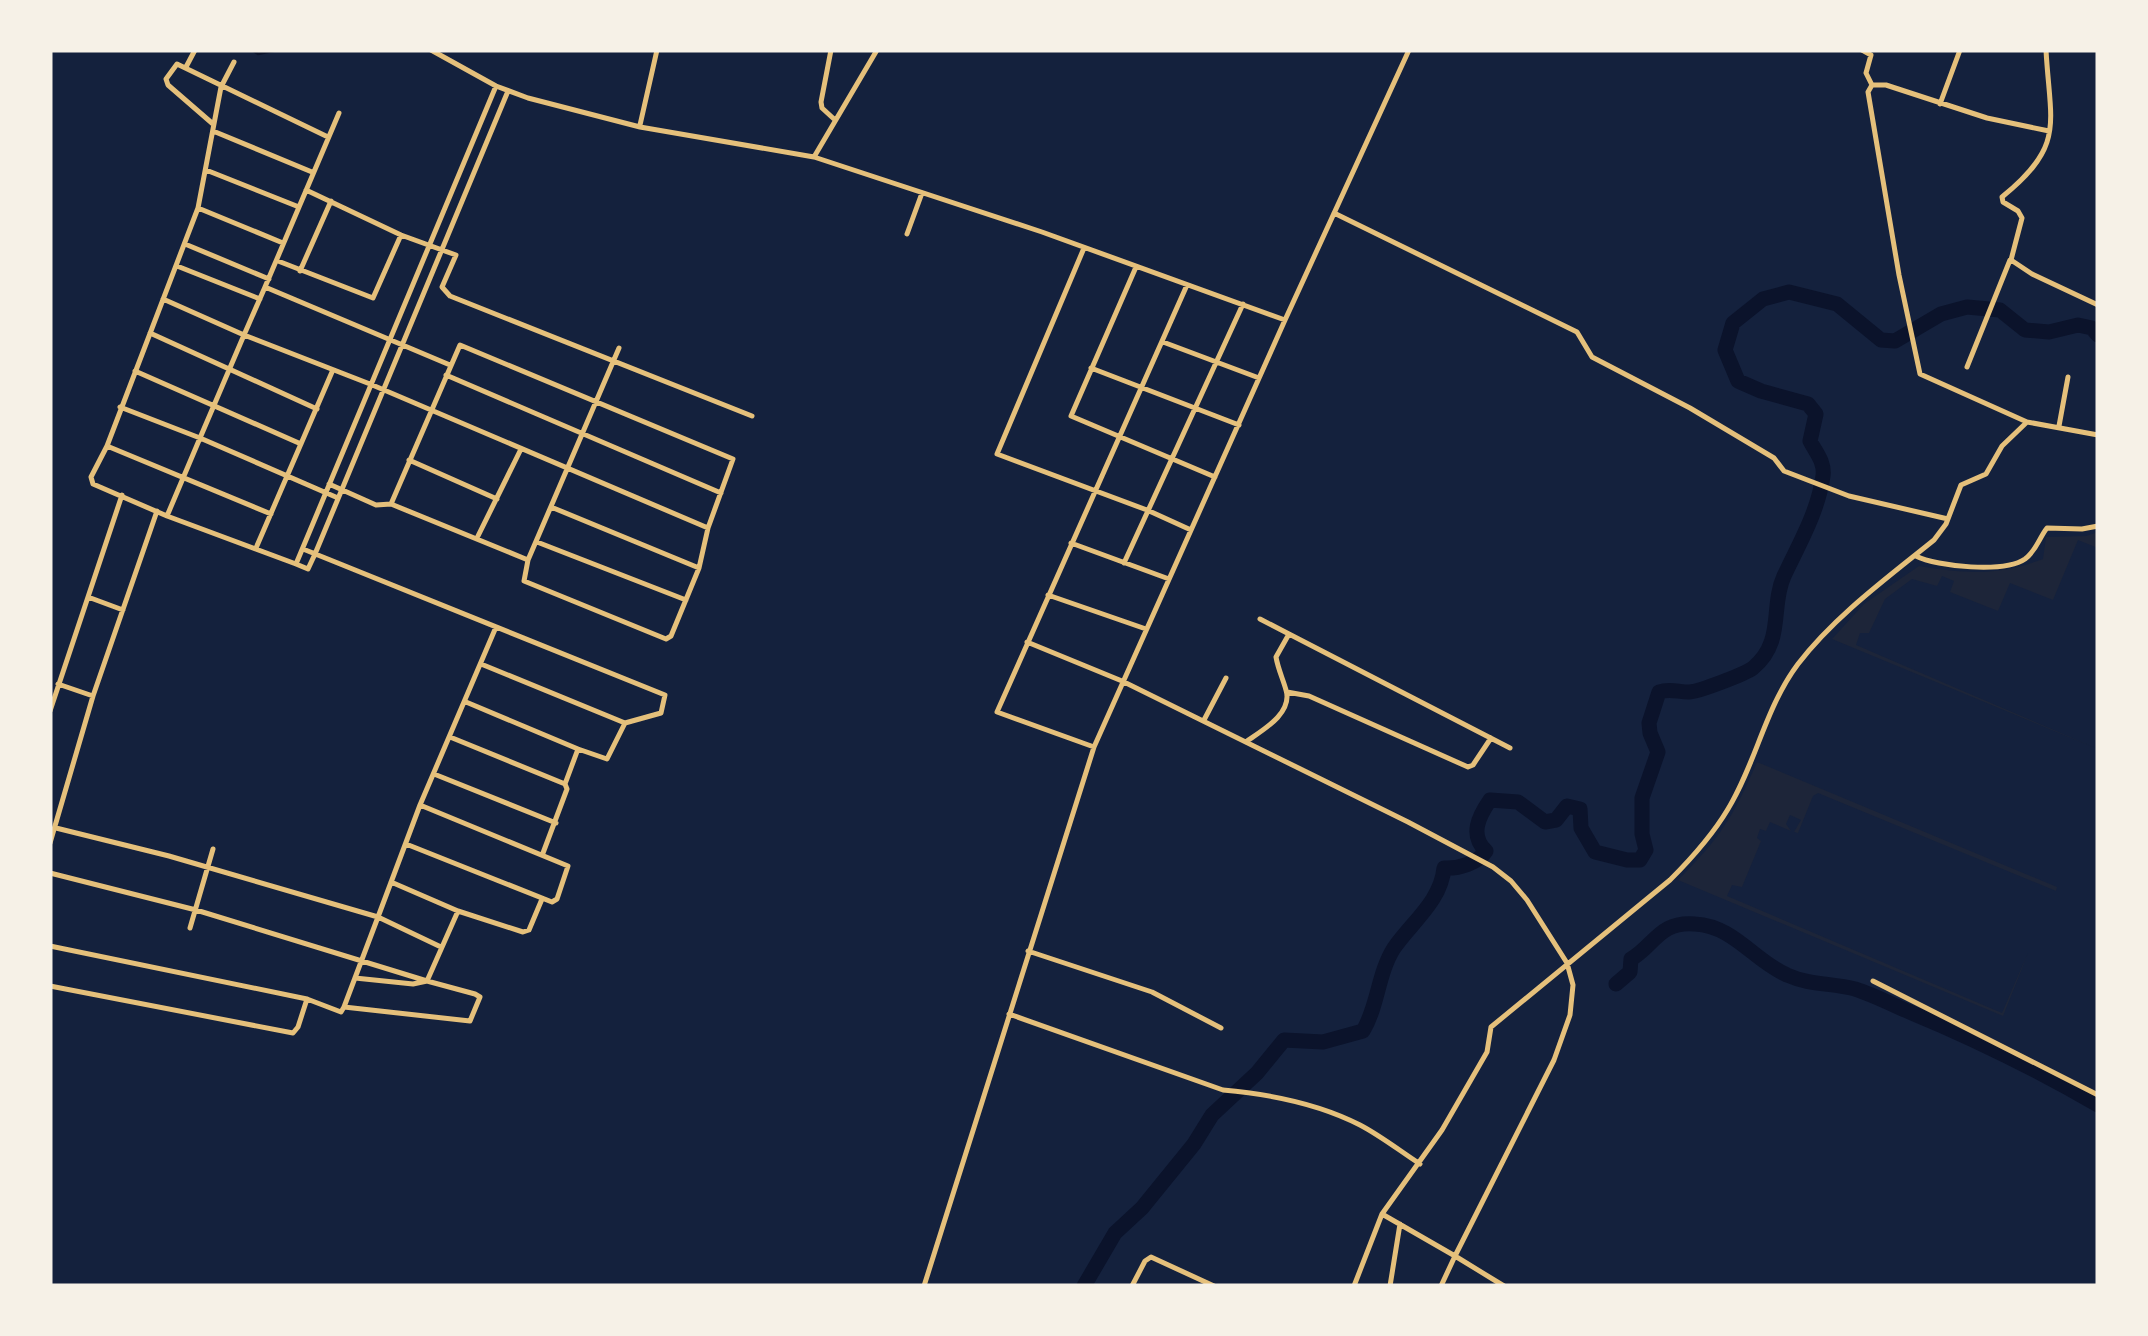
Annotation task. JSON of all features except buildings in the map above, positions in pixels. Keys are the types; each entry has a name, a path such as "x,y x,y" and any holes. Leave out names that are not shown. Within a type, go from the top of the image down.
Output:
{"street":[{"path":"186,67 195,50"},
{"path":"431,50 508,90 584,114 814,158 879,182 922,192 1284,320"},
{"path":"640,126 657,50"},
{"path":"831,50 821,102 834,119"},
{"path":"814,158 877,50"},
{"path":"924,1286 1094,748 1409,50"},
{"path":"1862,50 1871,55 1866,73 1872,85"},
{"path":"1940,104 1960,50"},
{"path":"1967,367 2022,218 2002,202 2003,195 2042,158 2049,131 2046,50"},
{"path":"234,62 221,87 198,208 91,481 167,516 308,568 508,90"},
{"path":"314,172 213,128 166,81 175,66 186,67 328,138"},
{"path":"1872,85 1886,85 1940,104 2049,131"},
{"path":"1872,85 1868,92 1909,327 1922,376 2027,422 2098,435"},
{"path":"296,564 496,86"},
{"path":"167,516 339,112"},
{"path":"206,170 299,207"},
{"path":"306,190 456,255 443,290 450,296 752,416"},
{"path":"907,234 922,192"},
{"path":"300,272 331,201"},
{"path":"198,208 284,244"},
{"path":"1334,213 1577,332 1592,356 1774,458 1784,471 1823,488 1948,519"},
{"path":"276,260 373,298 401,234"},
{"path":"185,244 269,279"},
{"path":"1084,248 996,452 1191,530"},
{"path":"2010,258 2015,266 2098,306"},
{"path":"177,266 260,299"},
{"path":"1136,267 1071,416 1215,477"},
{"path":"1094,748 997,712 1187,285"},
{"path":"265,287 450,364"},
{"path":"164,299 708,528"},
{"path":"1124,563 1243,304"},
{"path":"150,334 317,409"},
{"path":"1163,342 1260,378"},
{"path":"391,504 460,345 596,402 731,456 699,568 671,636 666,638 524,581 528,560 583,434 596,402 612,361 619,348"},
{"path":"1090,368 1238,425"},
{"path":"134,370 302,444"},
{"path":"256,548 333,371"},
{"path":"446,376 721,492"},
{"path":"2059,426 2068,377"},
{"path":"120,407 338,498"},
{"path":"1354,1286 1382,1214 1410,1170 1420,1164 1487,1052 1491,1027 1693,857 1730,806 1768,718 1798,665 1829,629 1938,536 1961,485 1988,472 2002,446 2027,422"},
{"path":"107,446 271,514"},
{"path":"478,537 521,449"},
{"path":"409,460 497,499"},
{"path":"330,484 376,506 391,504 528,560"},
{"path":"50,710 122,495"},
{"path":"551,506 699,568"},
{"path":"50,843 93,696 157,511"},
{"path":"1916,556 1965,566 2015,564 2036,549 2047,528 2098,526"},
{"path":"537,542 686,600"},
{"path":"1071,544 1169,579"},
{"path":"302,549 665,695 661,713 626,724 480,664"},
{"path":"1048,595 1146,629"},
{"path":"87,597 123,610"},
{"path":"1260,619 1510,748"},
{"path":"50,946 307,1000 341,1012 420,805 496,627"},
{"path":"1246,741 1284,710 1287,692 1276,658 1289,634"},
{"path":"1027,642 1122,680 1477,860 1511,881 1567,962 1573,997 1568,1025 1441,1286"},
{"path":"1204,720 1226,678"},
{"path":"58,684 93,696"},
{"path":"1287,692 1309,696 1468,766 1474,764 1491,738"},
{"path":"465,702 607,759 626,724"},
{"path":"450,737 565,784"},
{"path":"543,853 578,749"},
{"path":"434,774 556,823"},
{"path":"406,844 552,902 558,900 569,870 543,853 420,805"},
{"path":"56,828 378,917 441,947"},
{"path":"190,928 213,848"},
{"path":"50,873 196,910 478,995 472,1019 466,1022 344,1007"},
{"path":"391,882 458,910 527,932 542,898"},
{"path":"427,981 458,910"},
{"path":"1028,950 1152,992 1221,1028"},
{"path":"355,978 412,984 427,981"},
{"path":"1872,980 2098,1096"},
{"path":"50,986 293,1033 307,1000"},
{"path":"1009,1014 1222,1090 1252,1092 1341,1116 1370,1130 1420,1164"},
{"path":"1382,1214 1504,1286"},
{"path":"1390,1286 1400,1224"},
{"path":"1132,1286 1151,1257 1214,1286"}],"shaded area":[{"path":"2098,532 2098,548 2078,540 2053,600 2010,583 1998,611 1950,592 1954,581 1942,576 1937,586 1912,579 1885,599 1869,633 1860,633 1856,645 2098,749 1832,639 1864,604 1919,566 1996,571 2043,559 2046,537"},
{"path":"1757,762 2057,887 2056,891 1818,793 1813,796 1798,833 1794,832 1801,820 1790,815 1786,824 1791,831 1770,822 1766,831 1760,829 1757,838 1761,841 1742,887 1732,885 1727,896 2002,1013 2028,953 2003,1016 1678,880 1725,826"}],"waterway":[{"path":"252,50 258,54 278,50"},
{"path":"1084,1286 1115,1233 1142,1208 1194,1144 1212,1115 1257,1073 1284,1040 1323,1042 1363,1031 1389,958 1432,901 1444,868 1468,864 1486,851 1477,832 1479,819 1490,800 1518,802 1545,822 1556,820 1567,806 1580,809 1581,828 1595,852 1640,860 1646,850 1642,798 1658,752 1649,723 1659,692 1702,689 1748,671 1763,658 1773,635 1784,576 1821,489 1821,462 1810,441 1816,414 1808,404 1738,381 1725,350 1733,323 1763,299 1789,292 1837,304 1881,340 1895,341 1941,314 1967,307 2000,310 2025,330 2049,332 2078,325 2092,328 2098,335"},
{"path":"1616,984 1630,972 1631,959 1665,930 1683,924 1709,926 1733,937 1787,975 1876,997 2006,1056 2098,1105"}]}
